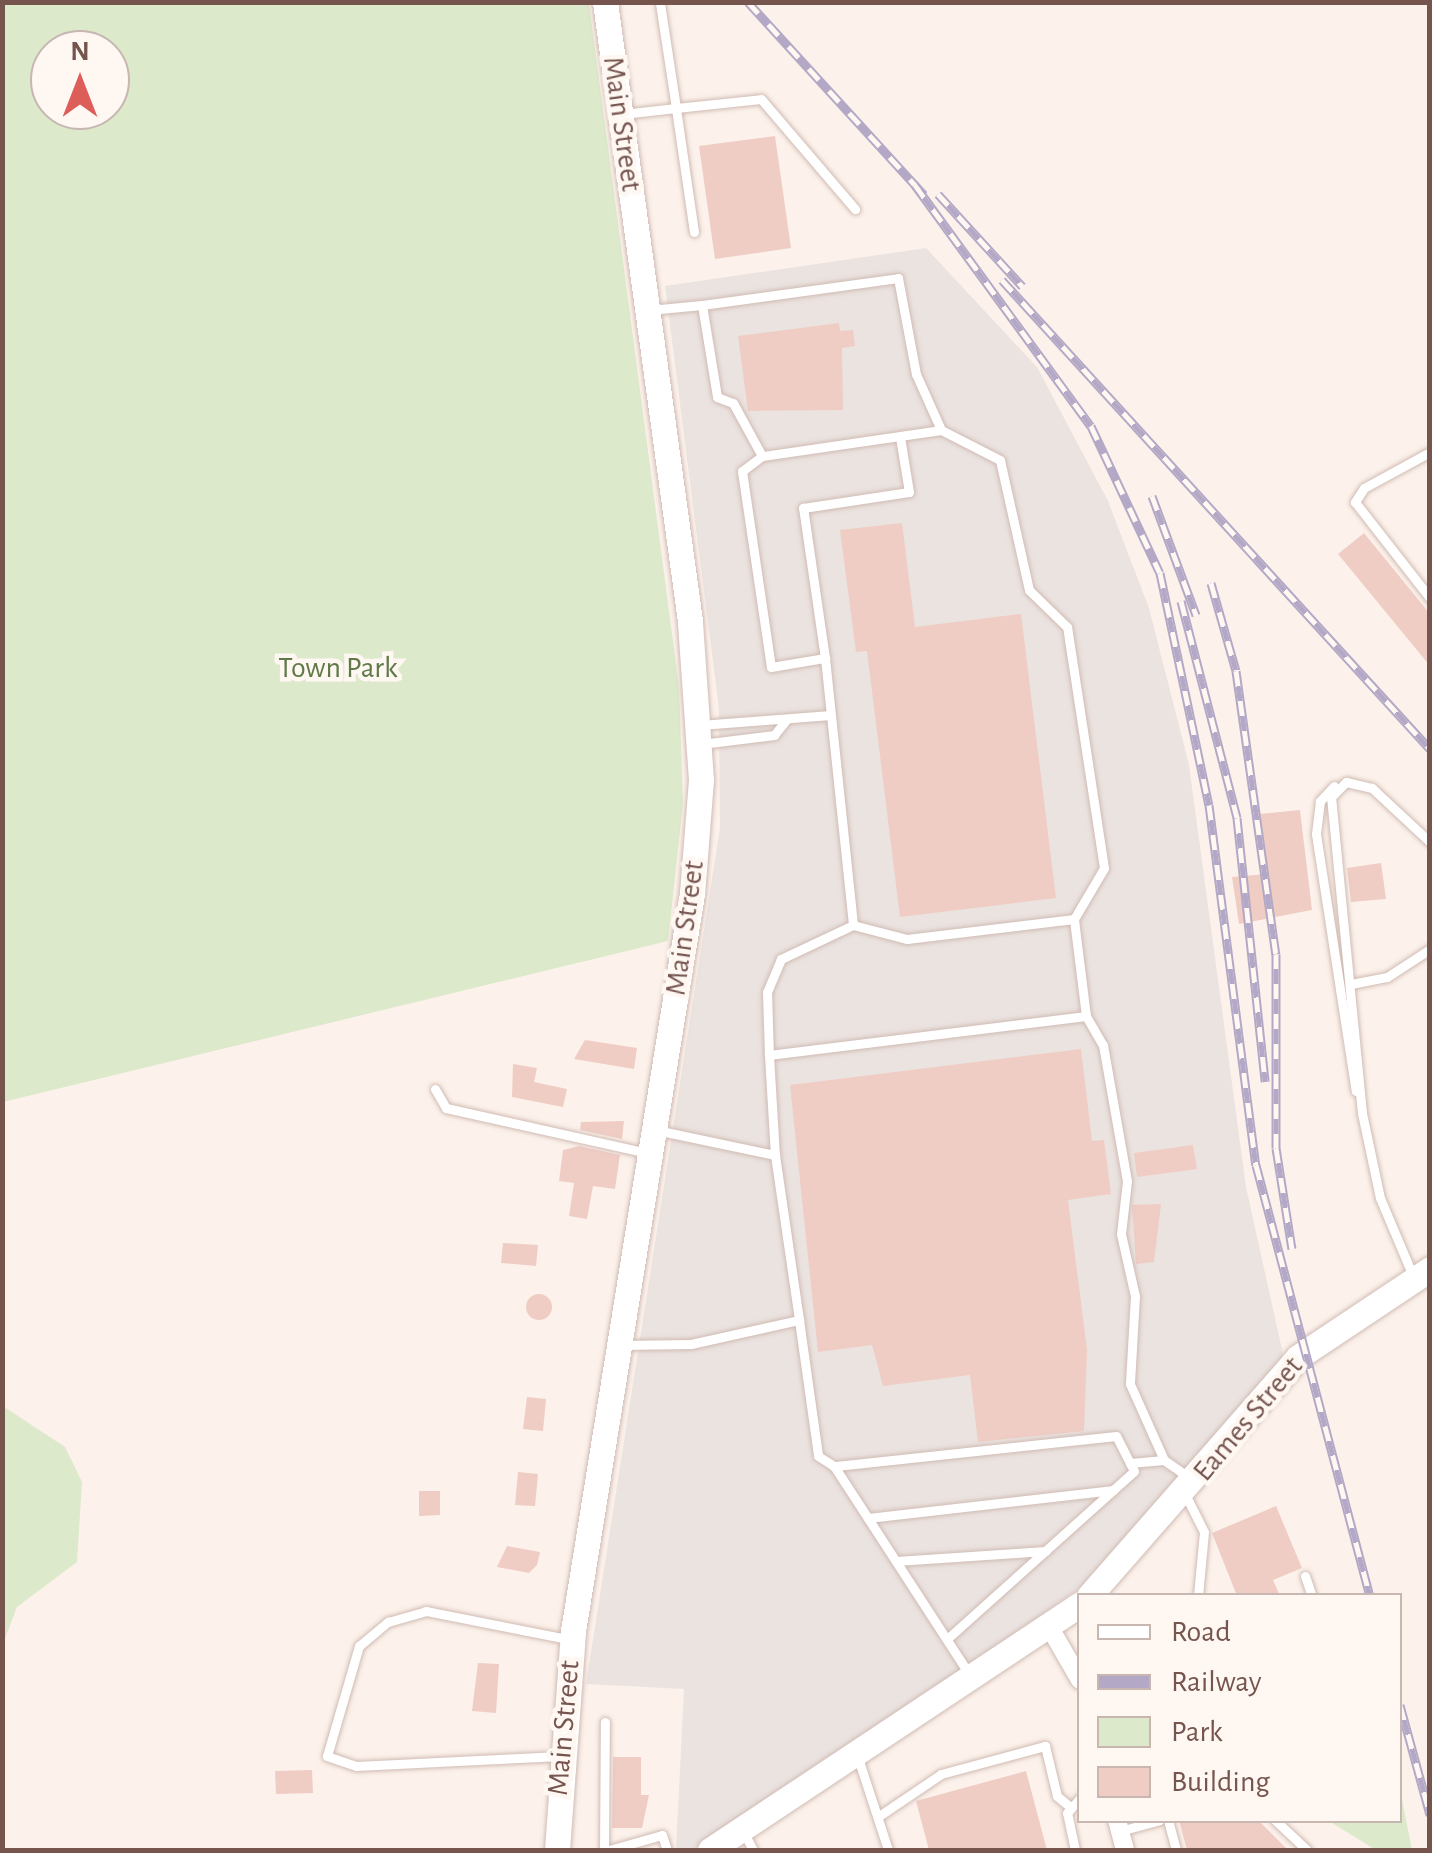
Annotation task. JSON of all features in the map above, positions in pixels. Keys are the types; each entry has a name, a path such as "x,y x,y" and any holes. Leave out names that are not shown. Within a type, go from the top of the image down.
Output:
{"main road":[{"name":"Main Street","path":"557,1850 560,1756 572,1640 692,894 700,734 648,310 605,2"},
{"name":"Eames Street","path":"1091,1593 1190,1488 1305,1351 1422,1274"},
{"path":"710,1850 748,1841 858,1758 1077,1606"}],"street":[{"path":"1050,1628 1077,1675"},
{"path":"1119,1826 1126,1850"}],"lane":[{"path":"660,4 694,232"},
{"path":"620,114 762,99 854,209"},
{"path":"648,310 898,278 916,374 941,430"},
{"path":"702,304 717,396 733,403 762,456"},
{"path":"824,658 772,667 742,471 762,456 941,430 1000,460 1029,590 1067,627 1104,868 1074,919 1086,1016 1103,1045 1127,1181 1120,1234 1135,1296 1130,1384 1164,1460 1190,1488 1204,1532 1198,1593"},
{"path":"853,924 831,715 803,508 910,492 900,436"},
{"path":"1430,452 1355,502 1430,598"},
{"path":"700,734 831,715"},
{"path":"700,734 774,735 786,720"},
{"path":"1346,782 1388,798 1430,842"},
{"path":"1346,782 1330,805 1362,1113"},
{"path":"1346,782 1322,797 1316,834 1362,1113 1387,1220 1422,1274"},
{"path":"974,1681 834,1466 818,1456 775,1155 767,992 781,959 853,924 908,939 1074,919"},
{"path":"1351,984 1388,977 1430,949"},
{"path":"769,1055 1086,1016"},
{"path":"435,1088 446,1108 651,1142 775,1155"},
{"path":"618,1345 691,1344 799,1320"},
{"path":"834,1466 1116,1436 1134,1471 947,1639"},
{"path":"1130,1463 1164,1460"},
{"path":"868,1518 1114,1490"},
{"path":"896,1561 1046,1550"},
{"path":"1305,1576 1311,1593"},
{"path":"560,1756 356,1766 328,1756 360,1646 388,1622 426,1611 572,1640"},
{"path":"606,1722 606,1850 662,1835 667,1850"},
{"path":"880,1816 940,1774 1046,1746 1057,1796 1069,1806 1075,1850"},
{"path":"858,1758 888,1850"},
{"path":"1069,1806 1077,1800"},
{"path":"1169,1823 1176,1850"},
{"path":"1278,1823 1307,1850"}],"shaded area":[{"path":"926,248 1037,367 1108,501 1149,608 1189,765 1246,1187 1285,1363 1088,1582 847,1753 692,1850 676,1850 684,1689 586,1684 720,828 719,709 665,286"}],"green space":[{"name":"Town Park","path":"2,3 589,3 679,687 683,803 668,941 3,1102"},
{"path":"3,1406 65,1447 82,1482 77,1562 17,1607 3,1644"},
{"path":"1402,1799 1412,1850 1376,1850 1332,1823 1402,1823"}],"building":[{"path":"775,136 791,248 715,259 699,146"},
{"path":"839,323 840,331 853,330 855,346 842,348 843,410 748,411 738,336"},
{"path":"902,523 915,627 1021,614 1056,898 900,917 867,651 856,652 840,530"},
{"path":"1364,533 1430,614 1430,666 1338,554"},
{"path":"1300,810 1312,910 1239,924 1232,877 1267,874 1260,814"},
{"path":"1381,863 1386,899 1351,902 1347,868"},
{"path":"585,1040 637,1048 634,1069 574,1059"},
{"path":"1081,1049 1092,1141 1104,1140 1111,1194 1068,1200 1087,1350 1084,1431 978,1442 970,1375 883,1386 872,1345 818,1352 790,1085"},
{"path":"513,1064 537,1068 534,1082 567,1089 563,1107 512,1097"},
{"path":"624,1121 622,1139 580,1130 581,1122"},
{"path":"1193,1145 1197,1169 1137,1177 1134,1153"},
{"path":"579,1146 620,1155 615,1189 593,1186 587,1219 569,1216 574,1183 559,1181 563,1150"},
{"path":"1161,1204 1154,1262 1136,1264 1132,1205"},
{"path":"503,1243 538,1245 536,1266 501,1263"},
{"path":"539,1294 548,1298 552,1307 548,1316 539,1320 530,1316 526,1307 530,1298"},
{"path":"527,1397 546,1399 543,1431 523,1429"},
{"path":"518,1472 538,1474 535,1506 515,1505"},
{"path":"419,1491 440,1491 440,1515 419,1516"},
{"path":"1276,1506 1302,1568 1273,1580 1279,1593 1236,1593 1212,1533"},
{"path":"507,1546 540,1552 537,1565 529,1573 497,1567"},
{"path":"478,1663 499,1664 496,1713 472,1711"},
{"path":"613,1757 641,1757 641,1795 649,1795 642,1828 612,1828"},
{"path":"312,1770 313,1793 276,1794 275,1771"},
{"path":"1026,1771 1047,1850 929,1850 916,1801"},
{"path":"1180,1823 1261,1823 1288,1850 1187,1850"}],"railway":[{"path":"748,2 924,195"},
{"path":"915,185 1091,426 1160,573 1209,805 1256,1165 1369,1593"},
{"path":"938,194 1022,286"},
{"path":"1002,280 1430,749"},
{"path":"1152,496 1196,615"},
{"path":"1211,583 1236,671 1276,954 1276,1148 1292,1249"},
{"path":"1181,601 1237,818 1265,1082"},
{"path":"1402,1712 1430,1815"}]}
